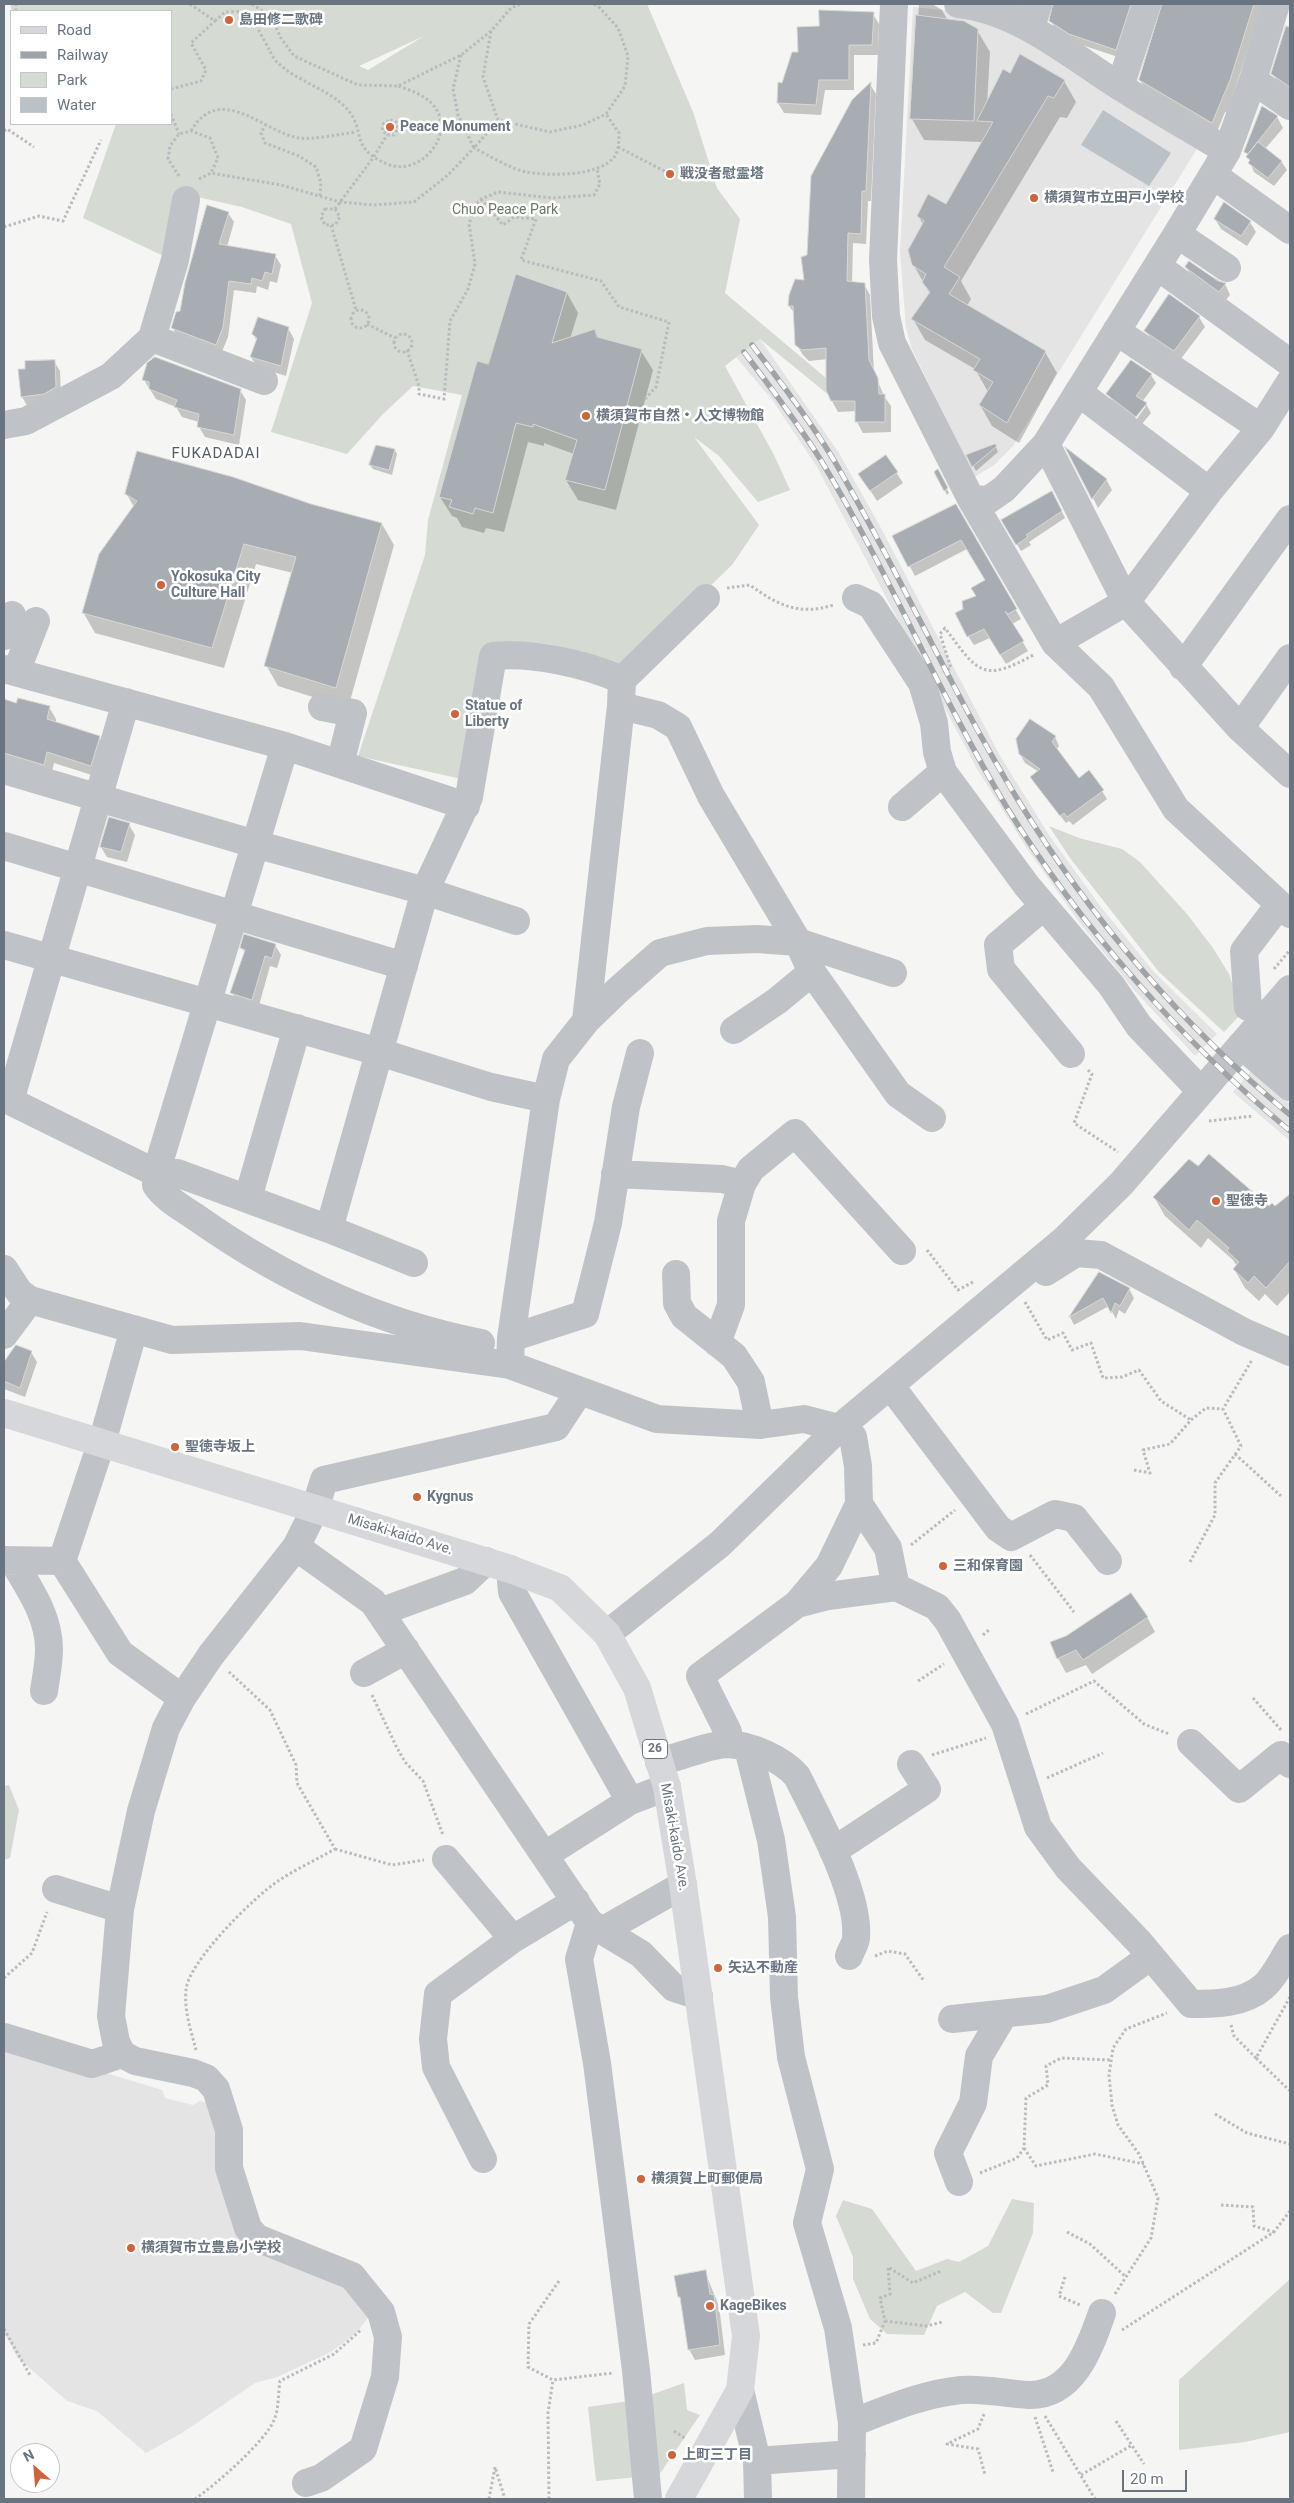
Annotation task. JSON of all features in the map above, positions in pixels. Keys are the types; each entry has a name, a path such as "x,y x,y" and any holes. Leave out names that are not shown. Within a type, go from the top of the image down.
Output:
{"main road":[{"name":"Misaki-kaido Ave.","path":"4,1413 498,1565 560,1588 607,1634 636,1688 663,1774 683,1885 746,2336 740,2390 679,2499"}],"street":[{"path":"894,4 883,260 886,316 892,343 971,499 1055,643 1101,687 1176,809 1285,907 1244,951 1248,1007"},
{"path":"958,4 1034,16 1120,87 1227,151"},
{"path":"1120,87 1147,4"},
{"path":"971,499 988,500 1004,489 1046,444 1157,266 1227,151 1253,80 1276,4"},
{"path":"1253,80 1290,106"},
{"path":"1213,175 1290,230"},
{"path":"4,425 26,421 111,376 152,338 175,260 188,186"},
{"path":"1176,234 1227,268"},
{"path":"1157,266 1290,363"},
{"path":"1116,331 1261,428"},
{"path":"152,338 264,381"},
{"path":"1055,643 1126,602 1209,491 1261,428 1290,382"},
{"path":"1078,392 1209,491"},
{"path":"1046,444 1126,602 1240,728 1290,774"},
{"path":"1183,667 1290,519"},
{"path":"586,1021 622,693 706,598"},
{"path":"856,598 871,605 922,683 934,722 937,752 943,772 1044,906 1111,985 1139,1026 1201,1091"},
{"path":"17,624 10,671 285,746 466,806"},
{"path":"329,1229 425,891 466,806 493,656 516,654 601,671 622,693 678,727 711,796 798,942 812,972 898,1094 932,1118"},
{"path":"1240,728 1290,658"},
{"path":"126,702 52,958 7,1099 156,1173 177,1173 248,1198 414,1264"},
{"path":"322,707 353,713 340,764"},
{"path":"285,746 156,1173 156,1185 168,1197 269,1265 295,1278 379,1315 448,1337 510,1351 579,1392 657,1419 760,1425 804,1418 846,1432"},
{"path":"4,770 255,844 425,891 516,921"},
{"path":"902,807 943,772"},
{"path":"4,846 404,966"},
{"path":"1044,906 998,945 1001,969 1079,1061"},
{"path":"510,1351 546,1099 556,1059 586,1021 660,953 707,941 757,939 798,942 893,973"},
{"path":"4,945 297,1028 491,1087 546,1099"},
{"path":"734,1030 777,1001 812,972"},
{"path":"607,1634 720,1544 1064,1240 1120,1184 1290,989"},
{"path":"1290,1024 1273,1041 1290,1057"},
{"path":"248,1198 297,1028"},
{"path":"1241,1045 1290,1087"},
{"path":"4,1270 20,1292 30,1300 172,1340 300,1336 510,1351 585,1314 608,1223 626,1108 640,1053"},
{"path":"717,1343 731,1305 731,1221 742,1184 751,1169 795,1133 902,1251"},
{"path":"615,1174 722,1179 742,1184"},
{"path":"846,1432 899,1397 1036,1278 1076,1252 1101,1255 1170,1293 1290,1352"},
{"path":"676,1274 677,1303 684,1316 734,1356 751,1382 760,1425"},
{"path":"4,1334 30,1300"},
{"path":"62,1561 134,1329"},
{"path":"306,2483 321,2478 363,2449 385,2377 388,2337 381,2312 352,2276 257,2238 248,2228 229,2168 229,2130 216,2088 206,2078 193,2073 135,2061 122,2054 116,2042 111,2016 120,1909 141,1811 166,1728 182,1698 211,1655 296,1547 315,1509 324,1480 556,1427 579,1392"},
{"path":"899,1397 998,1528 1011,1537 1055,1514 1074,1518 1108,1561"},
{"path":"846,1432 858,1466 859,1504 829,1566 797,1604 700,1676 737,1746 771,1840 781,1907 784,1997 791,2057 820,2169 807,2223 838,2328 852,2423 851,2499"},
{"path":"859,1504 888,1548 896,1587"},
{"path":"296,1547 373,1602 576,1901 596,1927 641,1954 674,1988 699,1996"},
{"path":"8,1560 62,1561"},
{"path":"8,1560 38,1605 47,1629 49,1649 44,1691"},
{"path":"62,1561 120,1653 182,1698"},
{"path":"380,1612 465,1581 498,1565 630,1801"},
{"path":"797,1604 828,1596 896,1587 937,1607 948,1621 965,1650 1007,1728 1038,1826 1068,1868 1151,1956 1191,2004 1220,2004 1244,1997 1263,1988 1290,1948"},
{"path":"364,1673 406,1650"},
{"path":"1191,1744 1239,1789 1285,1751"},
{"path":"545,1855 630,1801 663,1774 737,1746 788,1766 797,1776 833,1851 851,1896 856,1938 849,1956"},
{"path":"833,1851 928,1789 911,1764"},
{"path":"446,1859 514,1939"},
{"path":"648,2499 636,2370 598,2063 579,1959 596,1927 683,1885"},
{"path":"56,1889 120,1909"},
{"path":"483,2160 436,2067 433,2039 438,1994 514,1939 576,1901"},
{"path":"952,2019 1047,2009 1104,1990 1151,1956"},
{"path":"959,2182 948,2153 973,2103 979,2056 1004,2014"},
{"path":"4,2037 92,2064 122,2054"},
{"path":"852,2423 925,2395 963,2390 1032,2395 1051,2391 1071,2377 1112,2322"},
{"path":"740,2390 757,2461 758,2499"},
{"path":"757,2461 852,2454"}],"path":[{"path":"190,4 215,21"},
{"path":"172,88 201,81 206,70 191,43 225,12 241,12 253,22 276,63 348,110 356,123 356,132 363,146 373,158 394,167 410,166 429,156 439,138 439,121 434,106 417,93 398,86 358,85 294,56 281,38 271,17 252,4"},
{"path":"398,86 461,55 492,31 511,8 521,4"},
{"path":"498,120 550,132 583,125 606,114 625,86 628,56 618,28 594,4"},
{"path":"492,31 483,77 498,120"},
{"path":"461,55 453,89 458,115 474,148 525,172 568,174 597,169 615,156 618,147 619,133 606,114"},
{"path":"191,131 198,119 220,110 245,113 299,138 356,132"},
{"path":"172,116 179,134"},
{"path":"390,120 396,122 398,129 394,135 387,135 382,130 384,123 390,120"},
{"path":"211,173 281,185 340,202 373,205 414,202 448,175 498,120"},
{"path":"266,124 261,133 264,142 299,156 316,167 321,183 320,196"},
{"path":"4,131 7,130 34,147"},
{"path":"191,131 210,138 218,158 211,173 188,186 176,175 168,159 170,146 179,134 191,131"},
{"path":"335,209 373,158 387,135"},
{"path":"4,227 39,216 63,221 101,140"},
{"path":"618,147 670,174"},
{"path":"407,350 419,386 419,394 444,399 450,321 468,289 475,264 469,224 476,204 481,199 504,192 552,198 594,195 600,184 597,169"},
{"path":"481,199 504,225 514,217 536,219 521,260 601,281 619,307 669,322 656,387 644,400"},
{"path":"325,209 335,209 340,217 335,225 326,225 320,217 325,209"},
{"path":"331,225 356,310 351,318 354,327 364,328 369,320 366,312 356,310"},
{"path":"367,324 395,338"},
{"path":"403,333 411,338 411,348 403,352 394,348 395,338 403,333"},
{"path":"706,598 732,586 750,585 771,601 803,610 828,607 856,598"},
{"path":"951,668 940,634 944,628 971,663 992,672 1002,671 1055,643"},
{"path":"1079,1061 1092,1074 1074,1123 1125,1157"},
{"path":"902,1251 906,1253 927,1250 958,1290 978,1279"},
{"path":"1020,1292 1047,1340 1062,1333 1072,1350 1091,1343 1103,1378 1122,1377 1139,1370 1161,1400 1190,1420"},
{"path":"1222,1409 1264,1340"},
{"path":"1134,1470 1150,1473 1143,1450 1170,1444 1190,1420 1206,1408 1222,1409"},
{"path":"1190,1562 1215,1515 1215,1483 1241,1446 1222,1409"},
{"path":"1235,1454 1281,1496"},
{"path":"891,1560 973,1495"},
{"path":"1011,1537 1036,1561 1074,1612"},
{"path":"918,1681 965,1650"},
{"path":"211,1655 270,1710 296,1765 297,1784 335,1849 392,1865 415,1860 446,1859 444,1838 423,1781 405,1762 396,1746 375,1703 364,1673"},
{"path":"911,1764 1007,1728 1094,1681 1144,1724 1191,1744"},
{"path":"1253,1698 1285,1751"},
{"path":"1025,1788 1103,1753"},
{"path":"206,2078 188,2019 186,2004 186,1989 198,1961 235,1919 277,1882 335,1849"},
{"path":"4,1978 32,1954 56,1889"},
{"path":"849,1956 850,1965 888,1951 905,1954 924,1981"},
{"path":"1256,2058 1290,1997"},
{"path":"1112,2322 1126,2277 1151,2238 1158,2198 1139,2154 1118,2125 1112,2105 1109,2074 1113,2048 1126,2029 1191,2004"},
{"path":"1234,2036 1290,2091"},
{"path":"959,2182 1017,2158 1024,2148 1026,2098 1048,2085 1046,2066 1061,2058 1111,2060"},
{"path":"1215,2114 1247,2132 1290,2144"},
{"path":"1024,2148 1036,2166 1095,2154 1144,2164"},
{"path":"1221,2205 1252,2207 1254,2226 1274,2232"},
{"path":"1112,2322 1274,2232 1290,2211"},
{"path":"1067,2232 1090,2244 1126,2277"},
{"path":"841,2349 876,2343 885,2321 880,2298 890,2294 888,2267 913,2283 941,2271"},
{"path":"1065,2277 1059,2296 1112,2322"},
{"path":"559,2281 529,2324 528,2367 553,2380 636,2370"},
{"path":"195,2499 222,2477 262,2437 274,2420 280,2381 334,2354 381,2312"},
{"path":"885,2321 926,2326 942,2322"},
{"path":"4,2330 30,2375"},
{"path":"549,2499 548,2413 553,2380"},
{"path":"985,2475 978,2449 947,2444 978,2429 991,2392"},
{"path":"1032,2395 1032,2405 1053,2472"},
{"path":"1032,2395 1095,2499"},
{"path":"1116,2421 1144,2464"},
{"path":"1081,2475 1132,2445"},
{"path":"488,2499 495,2466 505,2499"}],"shaded area":[{"name":"横須賀市立田戸小学校","path":"913,7 984,14 1200,144 1013,446 993,466 974,477 912,349 906,328 900,252"},
{"path":"760,339 839,453 882,530 999,754 1049,835 1101,907 1154,972 1217,1034 1195,1056 1134,990 1079,922 1026,847 976,767 817,467 773,401 736,357"},
{"path":"1251,1071 1290,1104 1290,1141 1233,1092"},
{"name":"横須賀市立豊島小学校","path":"4,2042 162,2090 165,2098 193,2105 200,2101 222,2107 249,2243 334,2268 371,2314 357,2332 331,2352 277,2377 255,2383 182,2433 146,2453 97,2411 67,2401 17,2357 4,2332"}],"green space":[{"name":"Chuo Peace Park","path":"10,4 647,4 693,112 717,188 740,219 725,293 826,378 830,396 760,339 725,366 774,455 790,490 758,502 719,456 694,437 759,525 732,565 616,676 493,656 475,782 358,756 425,555 428,520 462,395 413,386 383,414 347,454 271,432 312,303 291,224 242,207 184,194 170,259 83,218 116,125 172,125 172,10 12,10","holes":["424,36 368,70 359,66"]},
{"path":"1049,826 1079,838 1122,849 1140,862 1187,914 1213,948 1229,974 1242,1013 1224,1032 1159,972 1070,858"},
{"path":"9,1785 19,1810 10,1858 4,1860 4,1786"},
{"path":"1012,2199 1034,2203 1033,2233 1001,2313 993,2313 965,2292 937,2306 924,2335 887,2334 870,2319 853,2279 853,2257 836,2216 843,2200 872,2209 916,2271 947,2259 959,2262 988,2246"},
{"path":"1290,2279 1290,2432 1245,2442 1179,2450 1179,2380"},
{"path":"684,2383 687,2410 700,2415 659,2475 596,2481 588,2407 636,2400"}],"water":[{"path":"1103,110 1171,153 1149,186 1081,145"}],"building":[{"path":"1053,4 1131,4 1116,50 1069,34 1049,21"},
{"path":"1162,4 1254,4 1230,80 1212,123 1139,80"},
{"path":"819,10 874,12 872,45 849,45 849,80 819,80 816,105 777,103 778,82 782,83 792,52 798,52 797,27 819,26"},
{"path":"916,15 964,21 978,29 974,121 910,119"},
{"path":"1286,26 1290,27 1290,87 1271,74"},
{"path":"1020,54 1065,80 1054,98 1048,96 944,267 960,277 949,294 1046,351 1007,423 979,405 993,382 973,370 980,359 911,319 930,292 922,282 926,274 912,265 908,250 924,221 917,216 928,194 946,204 993,122 977,121 1003,69 1010,73"},
{"path":"871,82 866,191 862,191 861,234 848,233 847,281 865,283 869,360 878,378 879,394 885,394 885,422 855,422 855,401 831,401 826,390 826,348 802,350 795,345 793,306 788,306 789,295 795,279 804,280 801,257 807,255 811,176 852,100"},
{"path":"1262,106 1278,116 1248,154 1244,152"},
{"path":"1258,142 1282,161 1268,178 1248,163 1250,160 1246,157"},
{"path":"1224,202 1251,221 1241,236 1214,219"},
{"path":"207,205 229,212 219,244 276,254 272,274 265,272 262,281 252,278 251,284 229,281 223,327 216,345 171,328 176,312 180,311 185,283"},
{"path":"1189,261 1218,281 1226,283 1219,292 1185,267"},
{"path":"516,274 567,292 552,343 595,329 597,337 642,349 605,490 565,480 577,440 533,424 533,427 516,423 493,513 475,508 473,514 449,507 452,500 439,497 477,361 488,364"},
{"path":"1169,294 1200,316 1174,351 1144,331"},
{"path":"258,317 289,327 281,366 250,357 257,338 252,334"},
{"path":"155,357 241,389 234,435 197,427 199,414 174,407 177,400 149,389 149,382 142,380 147,363"},
{"path":"55,360 56,387 44,394 21,397 18,369 25,369 25,361"},
{"path":"1131,360 1152,374 1136,396 1147,403 1136,417 1106,394"},
{"path":"995,444 997,446 972,467 966,455"},
{"path":"376,445 395,449 389,470 369,465"},
{"path":"1065,447 1107,479 1092,499"},
{"name":"Yokosuka City Culture Hall","path":"137,451 233,477 311,504 382,523 336,688 264,666 296,557 244,544 212,648 82,613 99,554 137,501 125,494"},
{"path":"886,455 898,472 870,491 858,474"},
{"path":"938,469 948,488 944,491 934,472"},
{"path":"1052,491 1062,511 1026,535 1028,537 1016,545 1001,520"},
{"path":"956,504 1017,609 1008,614 1005,611 1024,641 1000,655 984,629 967,637 955,613 963,609 962,601 976,596 971,588 985,580 961,540 908,567 892,536"},
{"path":"18,698 50,706 47,719 100,736 91,766 47,752 44,765 4,753 4,699 16,703"},
{"path":"1030,719 1056,736 1052,742 1079,778 1089,770 1104,790 1067,817 1064,813 1060,816 1030,777 1040,769 1019,754 1016,739"},
{"path":"109,817 130,823 121,852 100,847"},
{"path":"244,934 276,944 272,958 265,956 252,1000 230,993 245,950 240,948"},
{"path":"1209,1154 1269,1206 1272,1203 1275,1206 1290,1194 1290,1261 1266,1288 1254,1276 1248,1283 1233,1269 1239,1262 1227,1251 1229,1248 1197,1220 1189,1230 1153,1197 1189,1159 1198,1166"},
{"path":"1099,1272 1130,1288 1120,1306 1115,1303 1111,1313 1103,1298 1069,1317"},
{"path":"16,1345 32,1351 20,1388 4,1381 4,1362"},
{"path":"1131,1593 1148,1617 1083,1660 1076,1650 1057,1659 1050,1642 1066,1636"},
{"path":"706,2270 710,2294 714,2295 720,2345 688,2350 680,2297 678,2297 674,2276"}],"railway":[{"path":"752,345 794,400 832,457 993,758 1046,844 1076,887 1141,969 1176,1008 1251,1081 1290,1115"},
{"path":"744,352 822,462 870,547 958,721 1006,806 1035,851 1100,938 1135,980 1210,1059 1290,1131"}],"place":[{"name":"島田修二歌碑","path":"229,20"},
{"name":"Peace Monument","path":"390,127"},
{"name":"戦没者慰霊塔","path":"670,174"},
{"name":"横須賀市立田戸小学校","path":"1034,198"},
{"name":"横須賀市自然・人文博物館","path":"586,416"},
{"name":"Yokosuka City Culture Hall","path":"161,585"},
{"name":"Statue of Liberty","path":"455,714"},
{"name":"聖徳寺","path":"1216,1201"},
{"name":"聖徳寺坂上","path":"175,1447"},
{"name":"Kygnus","path":"417,1497"},
{"name":"三和保育園","path":"943,1566"},
{"name":"矢込不動産","path":"718,1968"},
{"name":"横須賀上町郵便局","path":"641,2179"},
{"name":"横須賀市立豊島小学校","path":"131,2248"},
{"name":"KageBikes","path":"710,2306"},
{"name":"上町三丁目","path":"672,2455"}],"district":[{"name":"FUKADADAI","path":"216,454"}]}
